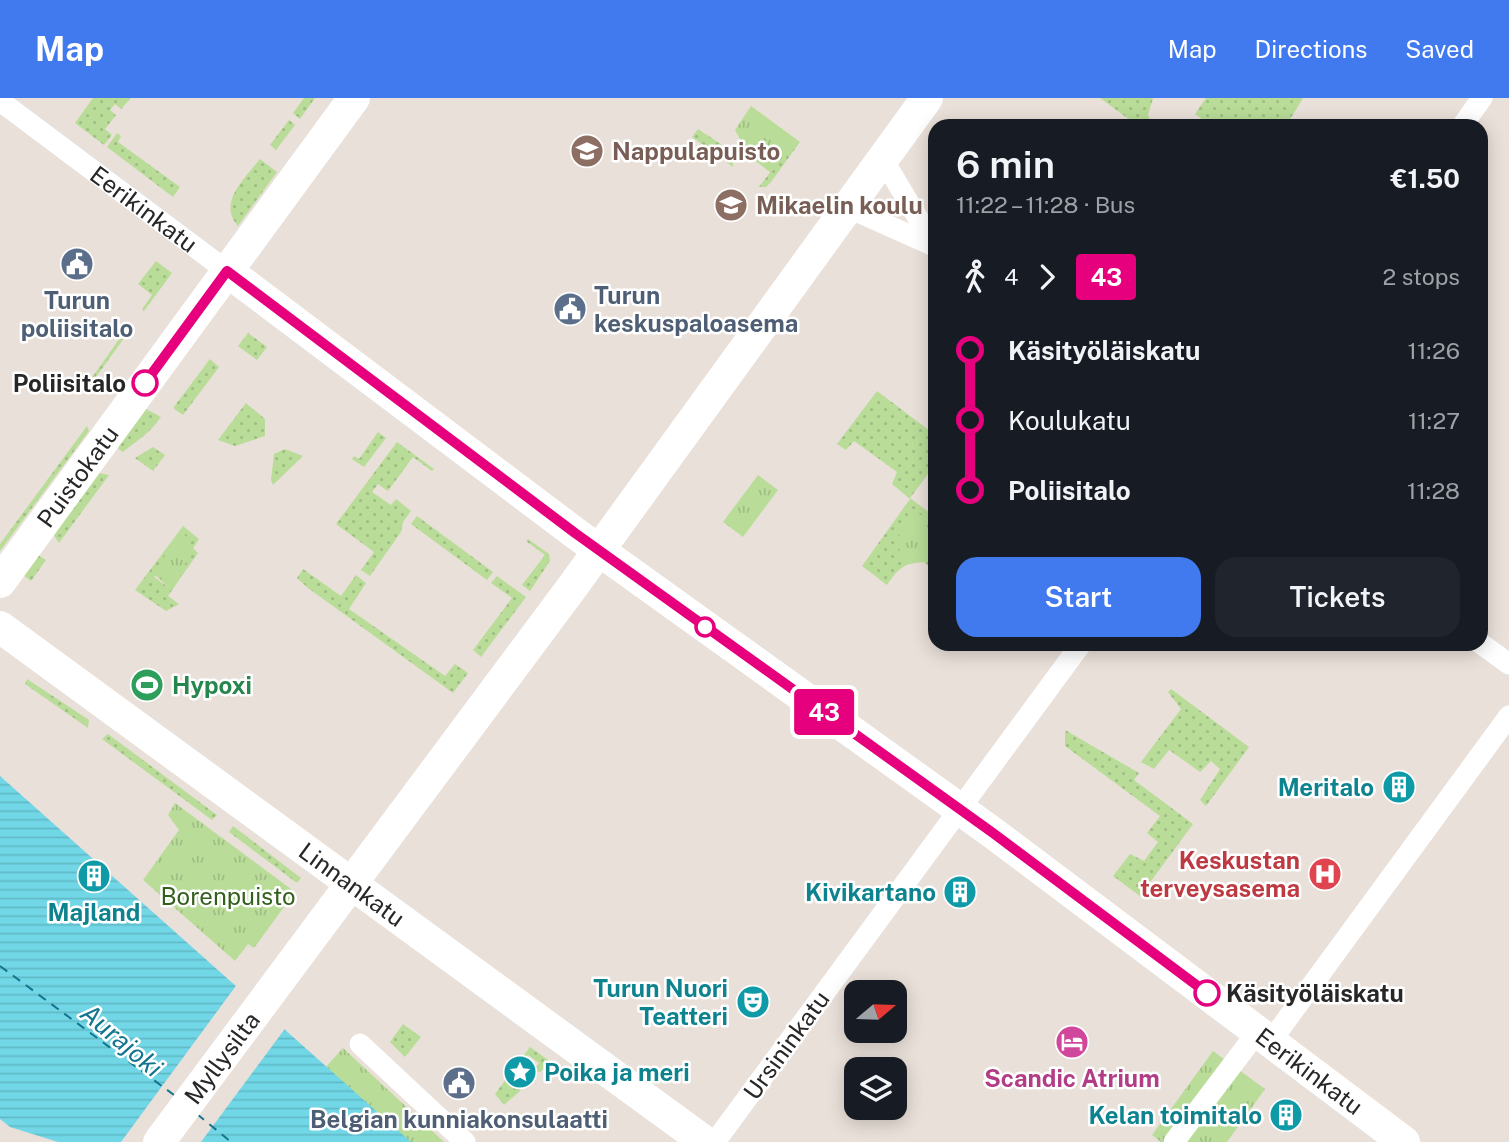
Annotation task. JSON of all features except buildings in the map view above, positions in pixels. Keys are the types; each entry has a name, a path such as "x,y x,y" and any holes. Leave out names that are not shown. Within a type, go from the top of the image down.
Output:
{"main road":[{"name":"Puistokatu","path":"0,582 354,98"},
{"name":"Myllysilta","path":"159,1142 599,550 884,161 927,98"},
{"name":"Eerikinkatu","path":"227,271 599,550 960,809 1404,1142"},
{"name":"Linnankatu","path":"0,626 705,1142"}],"street":[{"path":"1467,119 1482,98"},
{"name":"Eerikinkatu","path":"0,101 227,271"},
{"path":"884,161 928,235"},
{"path":"849,208 928,242"},
{"path":"1488,649 1509,664"},
{"name":"Ursininkatu","path":"715,1142 1076,651"},
{"path":"1174,1142 1264,1036 1509,716"},
{"path":"360,1044 465,1142"}],"green space":[{"path":"93,98 131,98 121,109 115,104 110,110 116,115 105,129 112,135 104,145 75,123"},
{"path":"304,98 315,98 300,119 293,113"},
{"path":"1100,98 1153,98 1148,115 1150,119 1128,119"},
{"path":"1206,98 1303,98 1290,119 1202,119 1195,114"},
{"path":"751,106 796,139 771,173 749,156 735,130"},
{"path":"289,120 295,125 276,150 270,145"},
{"path":"698,129 726,149 733,167 692,137"},
{"path":"117,133 121,136 118,142 180,187 173,197 107,147"},
{"path":"796,139 800,142 771,182 766,187 759,187"},
{"path":"260,159 277,172 238,226 232,217 232,200 241,182"},
{"path":"156,261 172,273 144,311 142,309 152,295 138,284"},
{"path":"127,328 130,330 93,381 91,379"},
{"path":"248,333 267,347 257,360 238,346"},
{"path":"210,359 219,367 183,415 173,408"},
{"path":"877,391 928,429 928,474 910,498 928,512 928,565 924,562 906,565 887,585 862,566 910,499 892,484 897,472 854,441 846,450 837,444"},
{"path":"246,403 265,419 265,436 235,446 218,440"},
{"path":"146,409 161,417 147,433 123,452 116,447"},
{"path":"87,426 89,431 0,551 0,544"},
{"path":"378,432 386,438 364,467 352,459 354,456 359,459"},
{"path":"397,442 434,469 432,471 413,457 388,491 378,484 372,492 391,505 396,499 411,511 403,522 401,532 370,576 361,570 374,552 336,524"},
{"path":"153,447 165,455 153,471 135,458"},
{"path":"285,449 303,456 273,485 271,480 274,454"},
{"path":"99,473 109,475 59,543 53,534"},
{"path":"758,475 778,490 743,537 723,522"},
{"path":"918,514 928,519 928,558 924,562 909,563 900,550 898,543 901,530"},
{"path":"417,516 493,572 487,580 411,524"},
{"path":"183,526 199,539 193,548 198,553 168,596 179,604 166,611 135,590","holes":["189,546 188,553 168,587 154,577"]},
{"path":"185,535 190,540 190,557 168,587 153,573 178,537"},
{"path":"528,539 549,554 550,561 530,591 522,585 545,555 526,541"},
{"path":"38,555 46,560 31,581 23,575"},
{"path":"303,569 341,596 356,575 366,583 349,609 445,676 455,664 468,673 453,693 308,588 297,578"},
{"path":"497,576 526,597 481,657 473,650 512,598 491,583"},
{"path":"27,679 89,720 88,728 25,684"},
{"path":"1171,689 1249,747 1206,806 1200,800 1220,769 1211,761 1200,772 1169,750 1154,769 1141,762 1181,709 1168,692"},
{"path":"1065,730 1139,773 1134,780 1193,824 1140,896 1113,876 1130,854 1144,861 1158,842 1147,833 1160,816 1065,746"},
{"path":"108,734 217,815 212,820 102,739"},
{"name":"Borenpuisto","path":"175,803 295,892 254,948 248,944 235,961 143,880 179,830 168,815"},
{"path":"233,826 301,878 297,883 229,832"},
{"path":"403,1024 421,1037 405,1057 390,1042"},
{"path":"530,1047 551,1062 540,1072 533,1071 539,1063 528,1055 523,1063 529,1068 521,1079 520,1091 504,1105 495,1094"},
{"path":"343,1048 444,1142 258,1142"},
{"path":"1213,1051 1265,1089 1227,1142 1161,1142 1152,1135"}],"water":[{"name":"Aurajoki","path":"0,776 411,1142 58,1142 10,1127 0,1119"}],"pier":[{"path":"238,983 287,1026 201,1142 121,1142"}],"ferry route":[{"path":"0,966 174,1095"},
{"path":"197,1114 231,1142"}],"bus line":[{"name":"43","path":"145,383 227,271 575,533 993,833 1207,993"}],"place":[{"name":"Nappulapuisto","path":"587,151"},
{"name":"Mikaelin koulu","path":"731,205"},
{"name":"Turun poliisitalo","path":"77,264"},
{"name":"Turun keskuspaloasema","path":"570,309"},
{"name":"Poliisitalo","path":"145,383"},
{"name":"Hypoxi","path":"147,685"},
{"name":"Meritalo","path":"1399,787"},
{"name":"Keskustan terveysasema","path":"1325,874"},
{"name":"Majland","path":"94,876"},
{"name":"Kivikartano","path":"960,892"},
{"name":"Käsityöläiskatu","path":"1207,993"},
{"name":"Turun Nuori Teatteri","path":"753,1002"},
{"name":"Scandic Atrium","path":"1072,1042"},
{"name":"Poika ja meri","path":"520,1072"},
{"name":"Belgian kunniakonsulaatti","path":"459,1083"},
{"name":"Kelan toimitalo","path":"1286,1115"}]}
